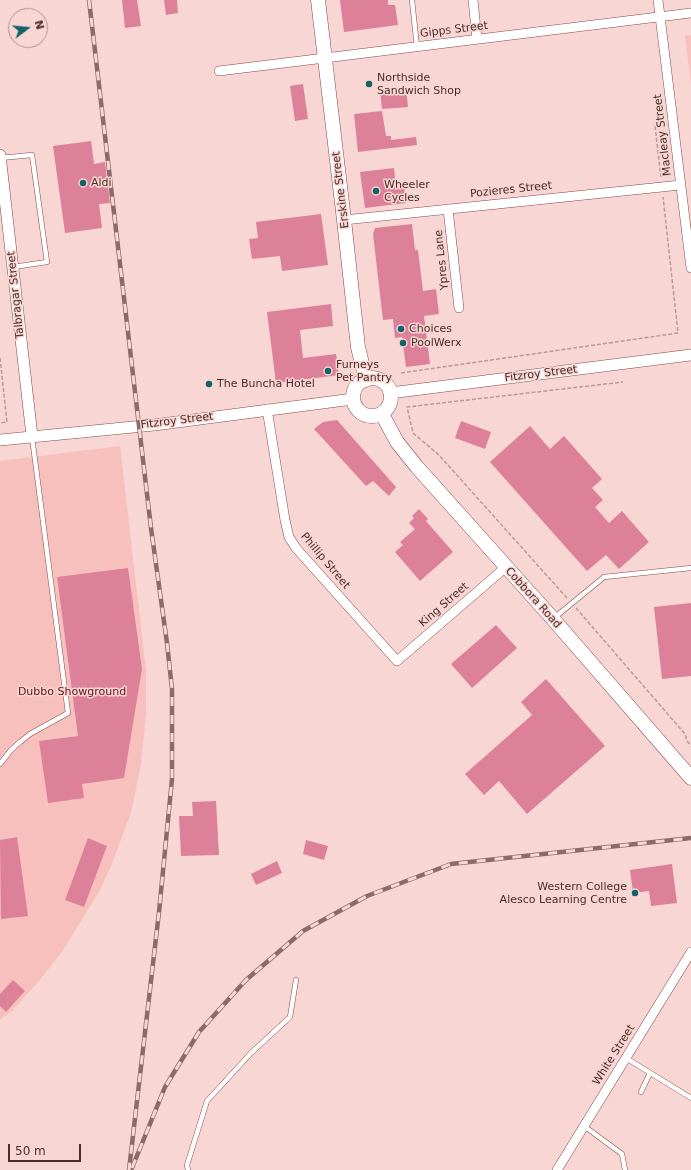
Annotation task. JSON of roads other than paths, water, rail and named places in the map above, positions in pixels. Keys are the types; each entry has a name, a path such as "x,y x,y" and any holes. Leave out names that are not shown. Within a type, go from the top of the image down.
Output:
{"main road":[{"name":"Erskine Street","path":"318,0 358,347 366,380"},
{"path":"371,379 381,381 388,388 390,393 389,405 382,414 369,416 358,410 353,399 354,393 356,387 366,380 371,379"},
{"name":"Cobbora Road","path":"382,414 397,442 417,467 691,778"}],"street":[{"path":"473,0 477,40"},
{"name":"Macleay Street","path":"658,0 691,268"},
{"name":"Gipps Street","path":"220,71 691,13"},
{"name":"Talbragar Street","path":"0,154 32,436"},
{"name":"Pozieres Street","path":"344,220 681,185"},
{"name":"Ypres Lane","path":"448,209 459,308"},
{"name":"Fitzroy Street","path":"390,393 691,355"},
{"name":"Fitzroy Street","path":"0,440 154,424 353,399"},
{"name":"Phillip Street","path":"267,409 289,537 296,548 397,661"},
{"name":"King Street","path":"397,661 506,567"},
{"name":"White Street","path":"557,1170 691,952"}],"lane":[{"path":"412,0 417,47"},
{"path":"0,158 32,155 46,262 13,267"},
{"path":"0,764 11,750 30,734 68,713 32,436"},
{"path":"552,619 604,577 691,568"},
{"path":"188,1170 188,1165 207,1101 251,1053 290,1017 296,980"},
{"path":"626,1058 691,1098"},
{"path":"641,1092 650,1073"},
{"path":"584,1126 622,1154 625,1170"}],"railway":[{"path":"89,0 151,528 172,689 172,779 159,912 129,1170"},
{"path":"132,1168 165,1087 199,1032 246,980 303,931 367,896 451,864 691,838"}],"place":[{"name":"Northside Sandwich Shop","path":"369,84"},
{"name":"Aldi","path":"83,183"},
{"name":"Wheeler Cycles","path":"376,191"},
{"name":"Choices","path":"401,329"},
{"name":"PoolWerx","path":"403,343"},
{"name":"Furneys Pet Pantry","path":"328,371"},
{"name":"The Buncha Hotel","path":"209,384"},
{"name":"Western College Alesco Learning Centre","path":"635,893"}],"park label":[{"name":"Dubbo Showground","path":"72,692"}]}
